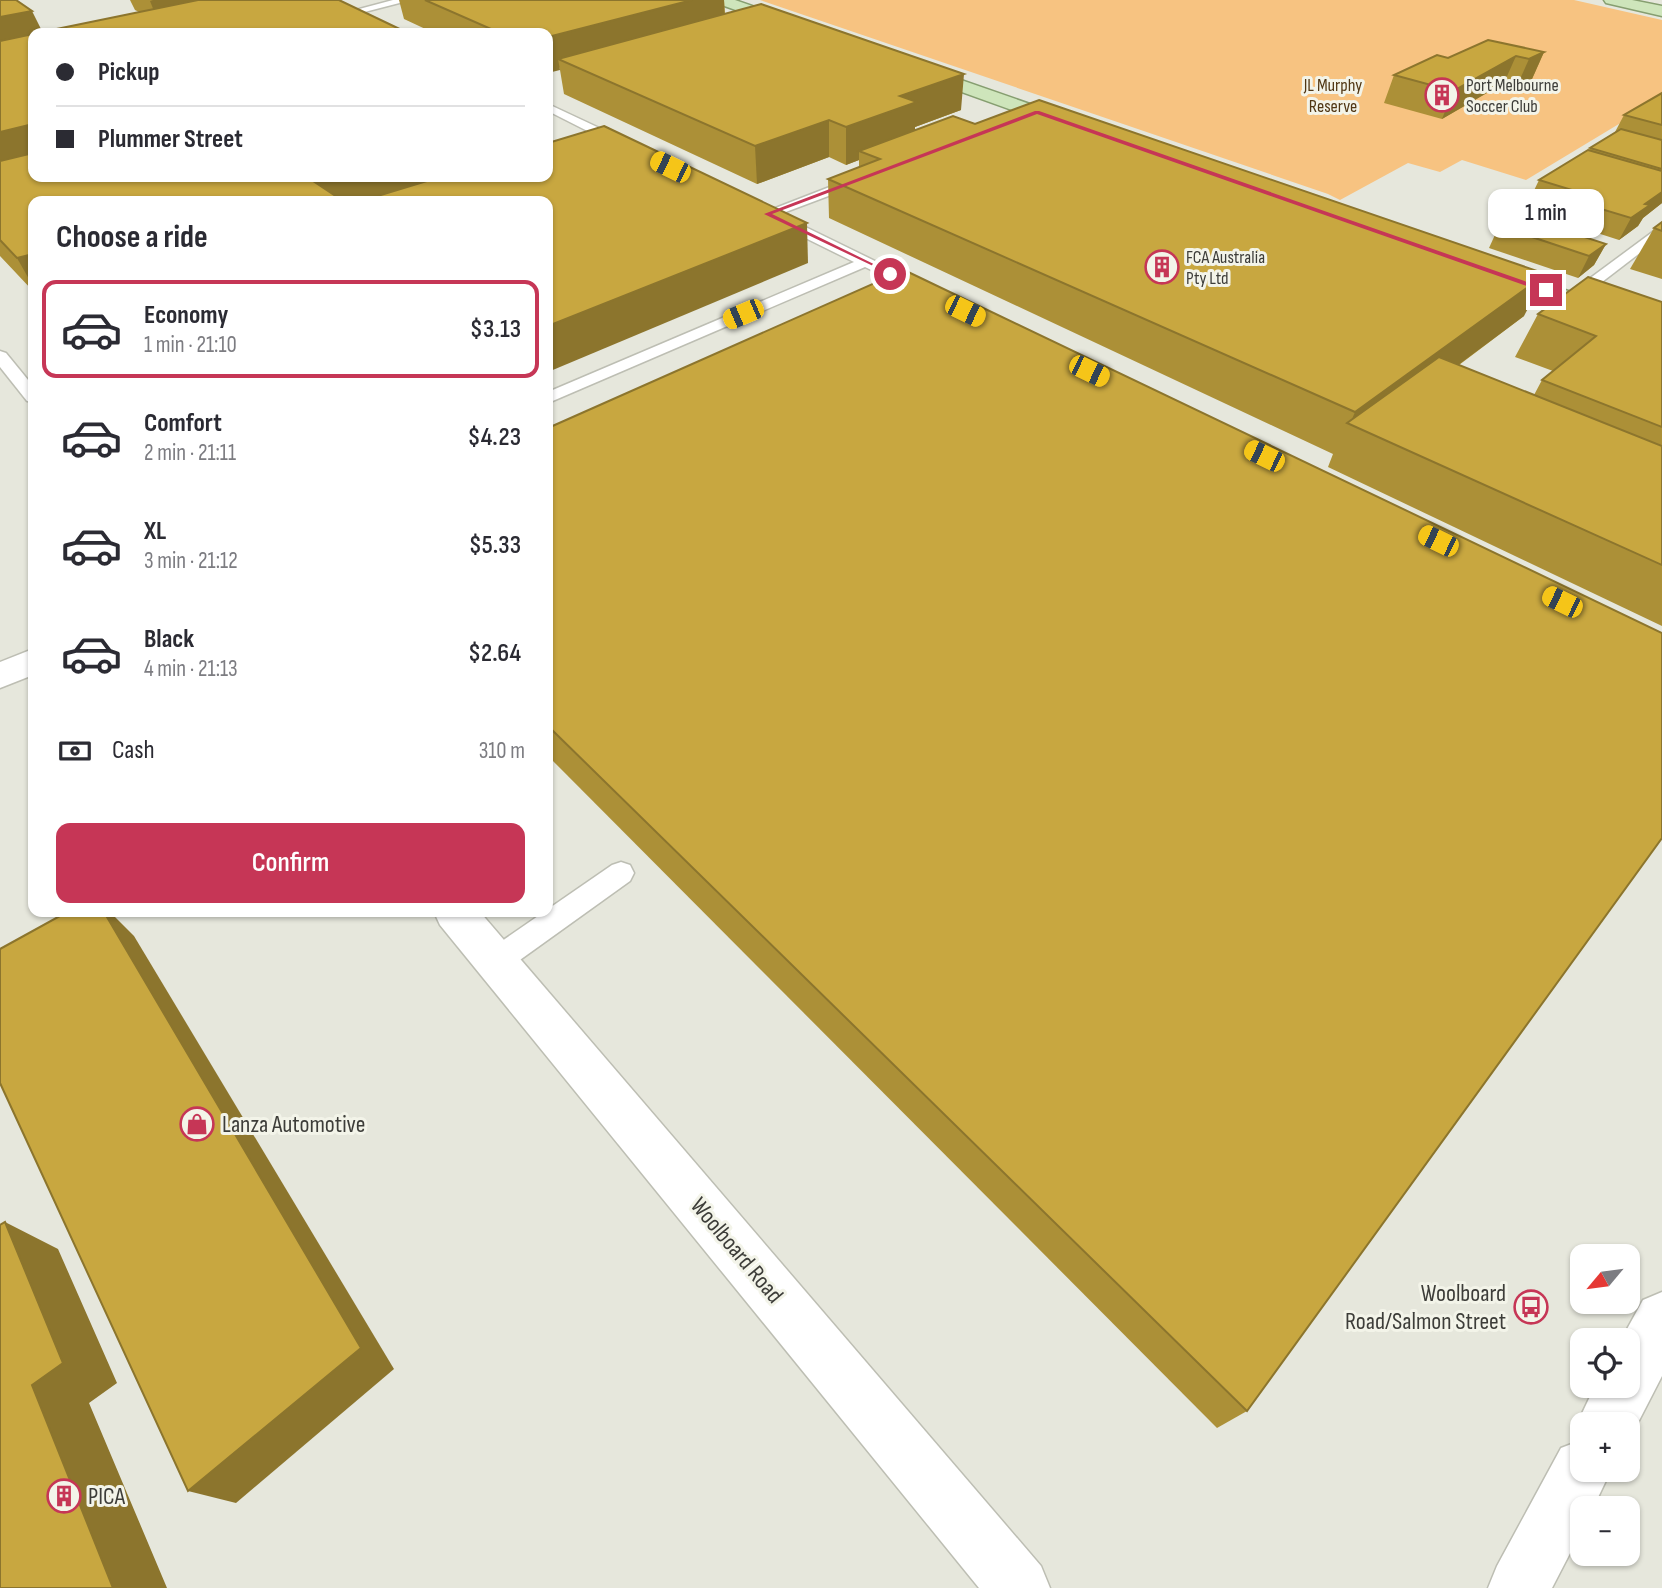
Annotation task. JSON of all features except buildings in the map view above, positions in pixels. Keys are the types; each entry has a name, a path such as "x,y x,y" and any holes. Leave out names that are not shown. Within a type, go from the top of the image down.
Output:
{"main road":[{"path":"721,0 813,33"},
{"path":"1611,0 1662,11"},
{"path":"1645,0 1662,4"},
{"path":"892,61 1088,130"},
{"path":"1470,264 1662,331"}],"street":[{"path":"0,676 28,663"},
{"name":"Woolboard Road","path":"459,917 1019,1588"},
{"path":"1640,1360 1662,1319"},
{"path":"1519,1588 1575,1482"}],"lane":[{"path":"354,12 406,0"},
{"path":"341,6 375,23"},
{"path":"553,109 633,149"},
{"path":"1017,120 1037,112"},
{"path":"875,174 761,211 940,298"},
{"path":"1571,299 1662,229"},
{"path":"553,396 865,262"},
{"path":"0,356 28,391"},
{"path":"496,961 621,873"}],"green space":[{"name":"JL Murphy Reserve","path":"760,0 1574,0 1662,20 1662,98 1526,180 1462,160 1440,172 1408,163 1340,200"}],"place":[{"name":"Port Melbourne Soccer Club","path":"1442,95"},
{"name":"FCA Australia Pty Ltd","path":"1162,267"},
{"name":"Lanza Automotive","path":"197,1124"},
{"name":"Woolboard Road/Salmon Street","path":"1531,1307"},
{"name":"PICA","path":"64,1496"}],"route":[{"path":"890,274 767,214 1037,112 1546,290"}]}
